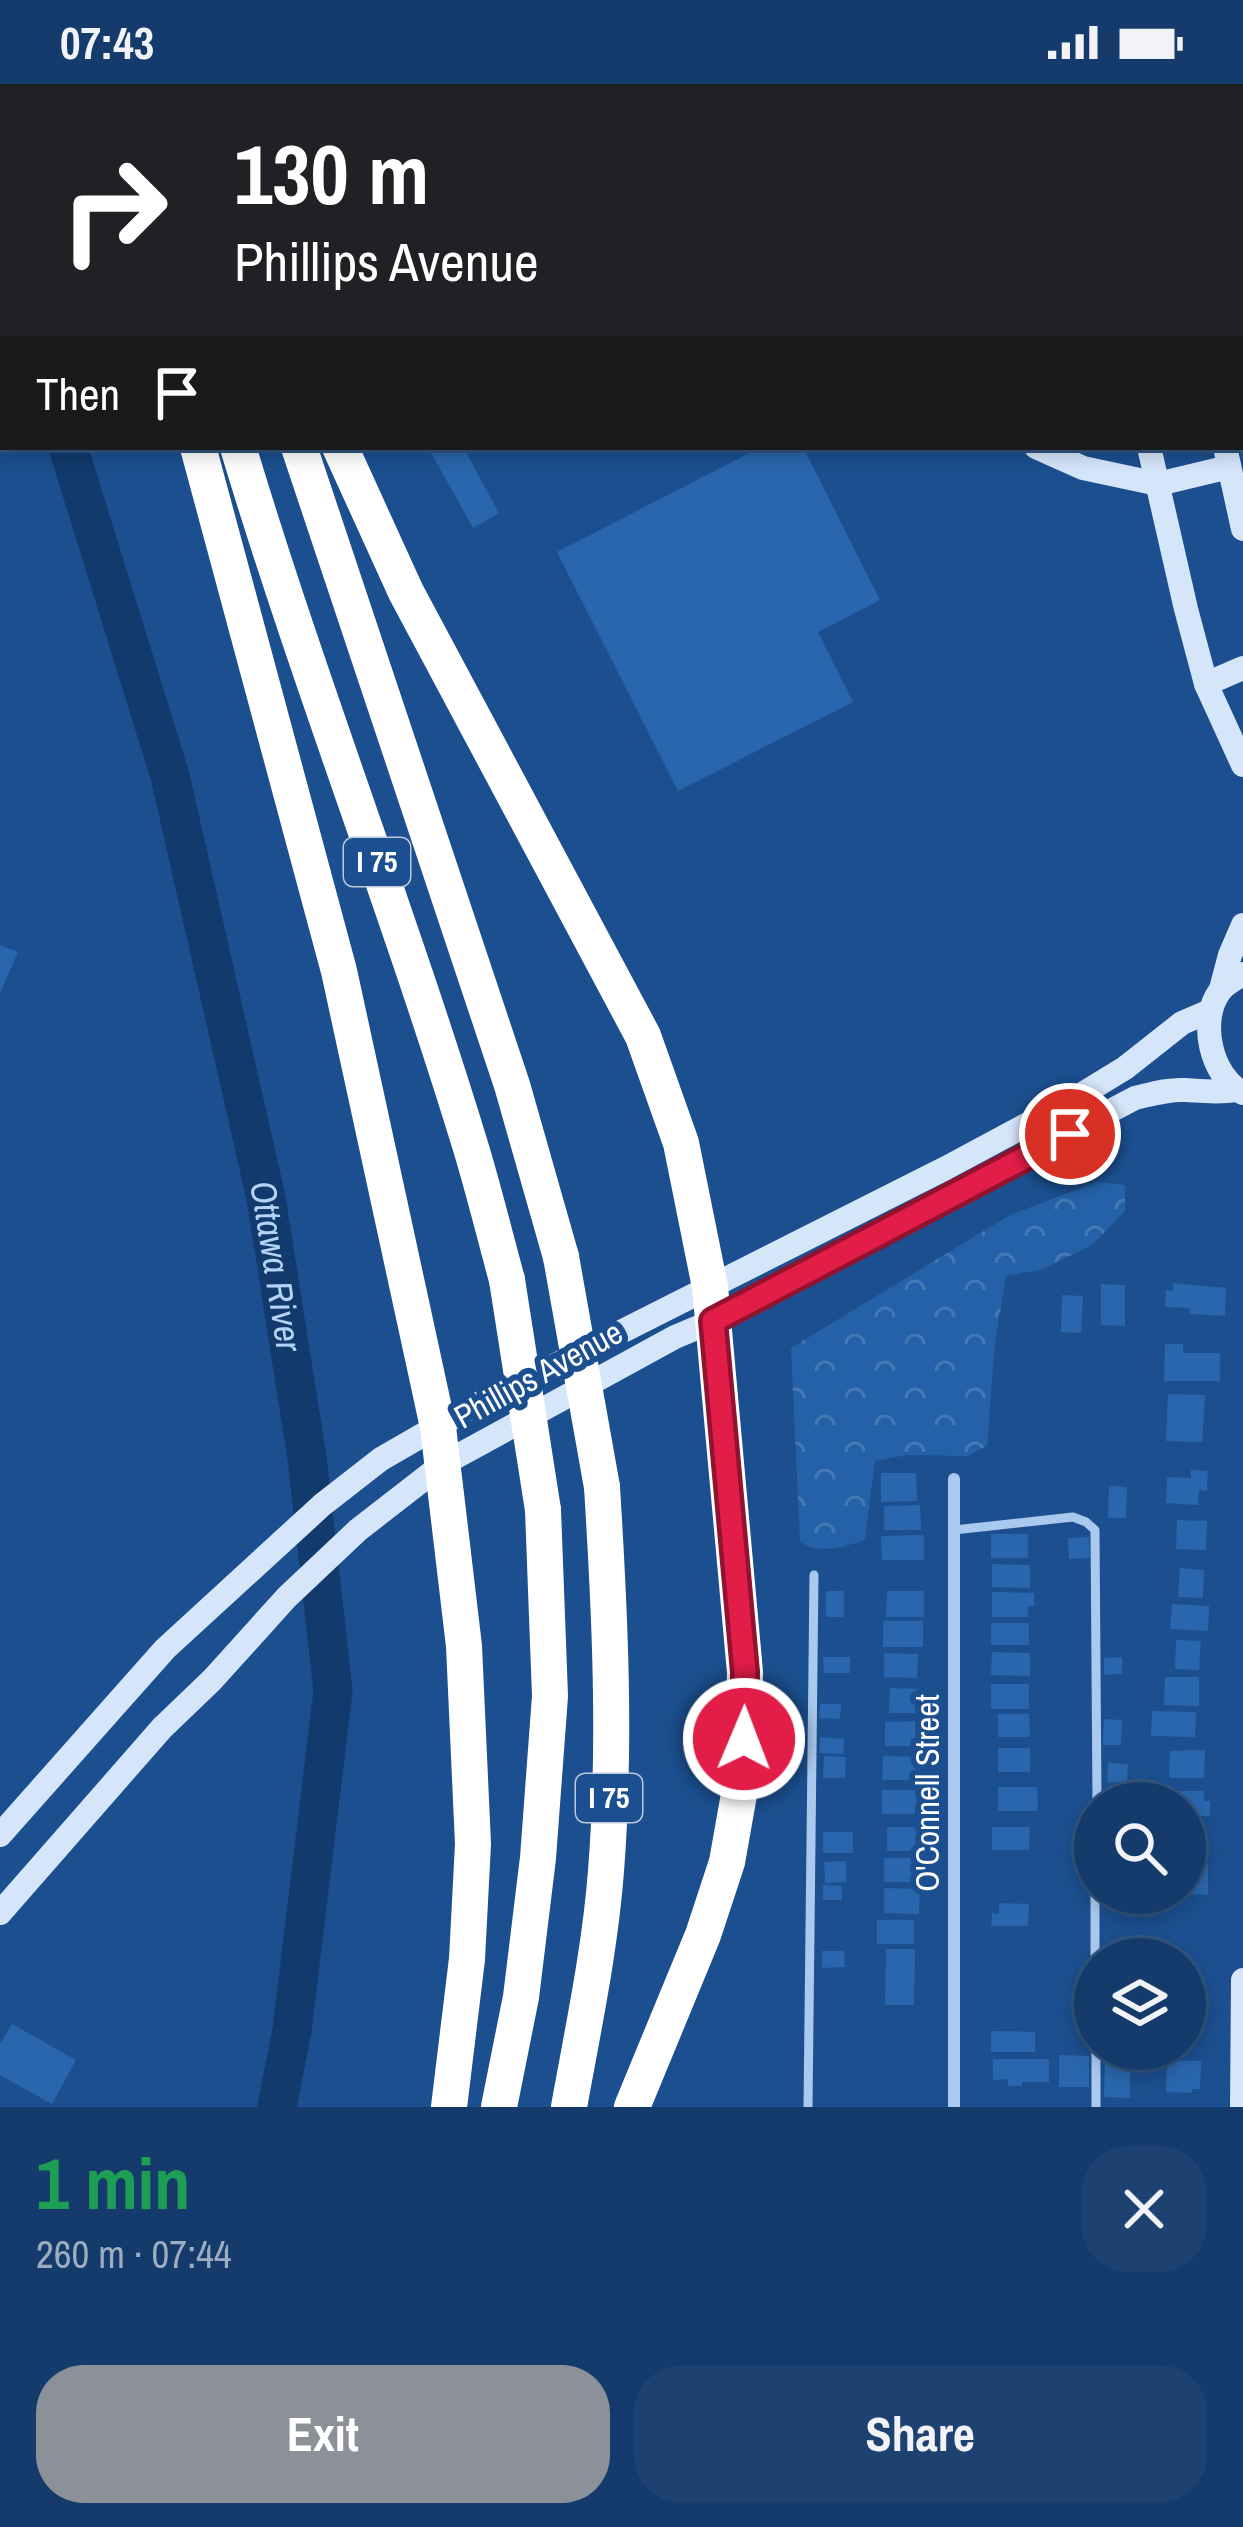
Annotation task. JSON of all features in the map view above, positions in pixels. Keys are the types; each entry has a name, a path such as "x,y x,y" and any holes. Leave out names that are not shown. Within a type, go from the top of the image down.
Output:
{"highway":[{"path":"199,450 339,971 452,1418 443,1464 464,1646 473,1844 449,2107"},
{"name":"I 75","path":"239,450 472,1150 507,1280 543,1510 550,1696 538,1858 521,1997 500,2107"},
{"name":"I 75","path":"300,450 512,1085 561,1257 602,1486 612,1748 606,1874 569,2107"},
{"path":"341,450 406,592 643,1036 681,1143 711,1304 745,1672 743,1772 727,1862 703,1935 632,2107"}],"main road":[{"path":"1042,450 1104,474 1158,484 1227,457 1243,529"},
{"path":"1150,450 1207,684 1243,765"},
{"path":"1207,684 1243,668"},
{"path":"1240,1096 1223,1075 1210,1036 1215,1000 1243,926"},
{"path":"711,1304 1125,1068 1243,974"},
{"name":"Phillips Avenue","path":"0,1835 165,1649 255,1565 381,1459 452,1418 711,1304 1136,1098 1184,1090 1240,1096"},
{"name":"Phillips Avenue","path":"0,1913 163,1727 332,1553 443,1464 675,1337 711,1304"},
{"path":"1242,2107 1243,1980"}],"street":[{"name":"O'Connell Street","path":"954,2107 955,1479"}],"lane":[{"path":"955,1530 1073,1517 1095,1530 1097,1782"},
{"path":"808,2107 814,1575"},
{"path":"1096,2070 1096,2107"}],"green space":[{"path":"1097,1182 1125,1185 1125,1211 1092,1245 1041,1270 1006,1276 987,1446 967,1456 907,1455 875,1461 865,1540 824,1549 800,1542 791,1348 1010,1215"}],"building":[{"path":"430,450 465,450 499,513 473,528"},
{"path":"755,450 805,450 880,600 818,632 853,702 678,791 557,552"},
{"path":"0,945 18,952 0,993"},
{"path":"1173,1283 1226,1288 1225,1316 1165,1307 1166,1290 1173,1291"},
{"path":"1101,1284 1125,1285 1125,1326 1101,1325"},
{"path":"1062,1295 1083,1296 1081,1333 1061,1332"},
{"path":"1165,1344 1183,1344 1183,1353 1220,1353 1220,1381 1164,1381"},
{"path":"1168,1394 1205,1395 1202,1442 1166,1441"},
{"path":"1191,1470 1208,1471 1207,1491 1199,1490 1198,1505 1166,1503 1167,1477 1191,1478"},
{"path":"881,1473 916,1473 917,1501 881,1502"},
{"path":"1109,1486 1127,1487 1126,1518 1108,1518"},
{"path":"920,1505 921,1530 884,1530 884,1506"},
{"path":"1177,1520 1207,1521 1206,1550 1176,1549"},
{"path":"991,1534 1028,1534 1028,1558 991,1558"},
{"path":"924,1535 924,1560 882,1560 881,1536"},
{"path":"1089,1537 1090,1558 1069,1559 1068,1538"},
{"path":"992,1564 1030,1565 1030,1588 992,1587"},
{"path":"1180,1568 1204,1570 1203,1598 1178,1597"},
{"path":"826,1591 844,1591 844,1617 826,1617"},
{"path":"887,1591 924,1591 924,1617 886,1617"},
{"path":"992,1592 1034,1593 1034,1606 1028,1606 1028,1617 992,1617"},
{"path":"1172,1604 1209,1606 1208,1631 1170,1629"},
{"path":"883,1621 923,1621 923,1647 883,1647"},
{"path":"991,1623 1029,1623 1029,1645 991,1645"},
{"path":"1176,1640 1201,1641 1199,1670 1175,1669"},
{"path":"992,1652 1030,1653 1030,1676 991,1675"},
{"path":"884,1653 918,1654 917,1678 884,1677"},
{"path":"823,1657 850,1657 850,1673 824,1673"},
{"path":"1122,1657 1122,1674 1104,1675 1104,1658"},
{"path":"1165,1677 1199,1677 1199,1706 1164,1705"},
{"path":"991,1684 1029,1684 1029,1709 991,1709"},
{"path":"890,1688 920,1689 920,1713 889,1713"},
{"path":"820,1704 841,1704 840,1719 819,1718"},
{"path":"1152,1711 1196,1712 1195,1737 1151,1736"},
{"path":"998,1714 1029,1714 1030,1737 998,1737"},
{"path":"1104,1719 1122,1720 1121,1745 1103,1745"},
{"path":"921,1721 921,1746 885,1746 885,1722"},
{"path":"820,1737 844,1739 843,1754 819,1753"},
{"path":"998,1748 1030,1748 1030,1772 998,1772"},
{"path":"1205,1750 1204,1778 1169,1778 1170,1751"},
{"path":"824,1756 846,1757 845,1778 823,1778"},
{"path":"883,1756 921,1757 921,1780 882,1780"},
{"path":"1108,1763 1128,1764 1127,1782 1107,1782"},
{"path":"998,1787 1037,1787 1038,1811 998,1811"},
{"path":"882,1790 922,1790 922,1814 882,1814"},
{"path":"887,1827 920,1827 920,1851 887,1851"},
{"path":"992,1827 1030,1827 1029,1850 992,1850"},
{"path":"823,1832 853,1832 853,1853 823,1853"},
{"path":"884,1858 920,1858 920,1882 884,1882"},
{"path":"846,1861 846,1882 825,1883 824,1862"},
{"path":"823,1885 842,1886 842,1900 823,1900"},
{"path":"884,1888 920,1889 919,1914 884,1913"},
{"path":"999,1903 1029,1904 1028,1926 991,1926 992,1913 999,1914"},
{"path":"877,1920 914,1920 914,1944 877,1944"},
{"path":"886,1949 915,1949 914,2005 885,2005"},
{"path":"822,1951 844,1951 845,1967 822,1968"},
{"path":"12,2024 76,2060 52,2104 0,2075 0,2044"},
{"path":"991,2031 1035,2032 1035,2052 991,2052"},
{"path":"1059,2055 1074,2056 1074,2070 1089,2070 1089,2087 1059,2087"},
{"path":"993,2059 1049,2059 1049,2082 1008,2086 1008,2079 993,2080"},
{"path":"1105,2070 1130,2070 1130,2098 1104,2097"},
{"path":"1167,2070 1201,2070 1200,2089 1166,2092"}],"waterway":[{"name":"Ottawa River","path":"69,450 170,776 266,1198 307,1458 333,1691 292,2030 277,2107"}],"route":[{"path":"744,1739 745,1672 713,1321 1070,1134"}]}
